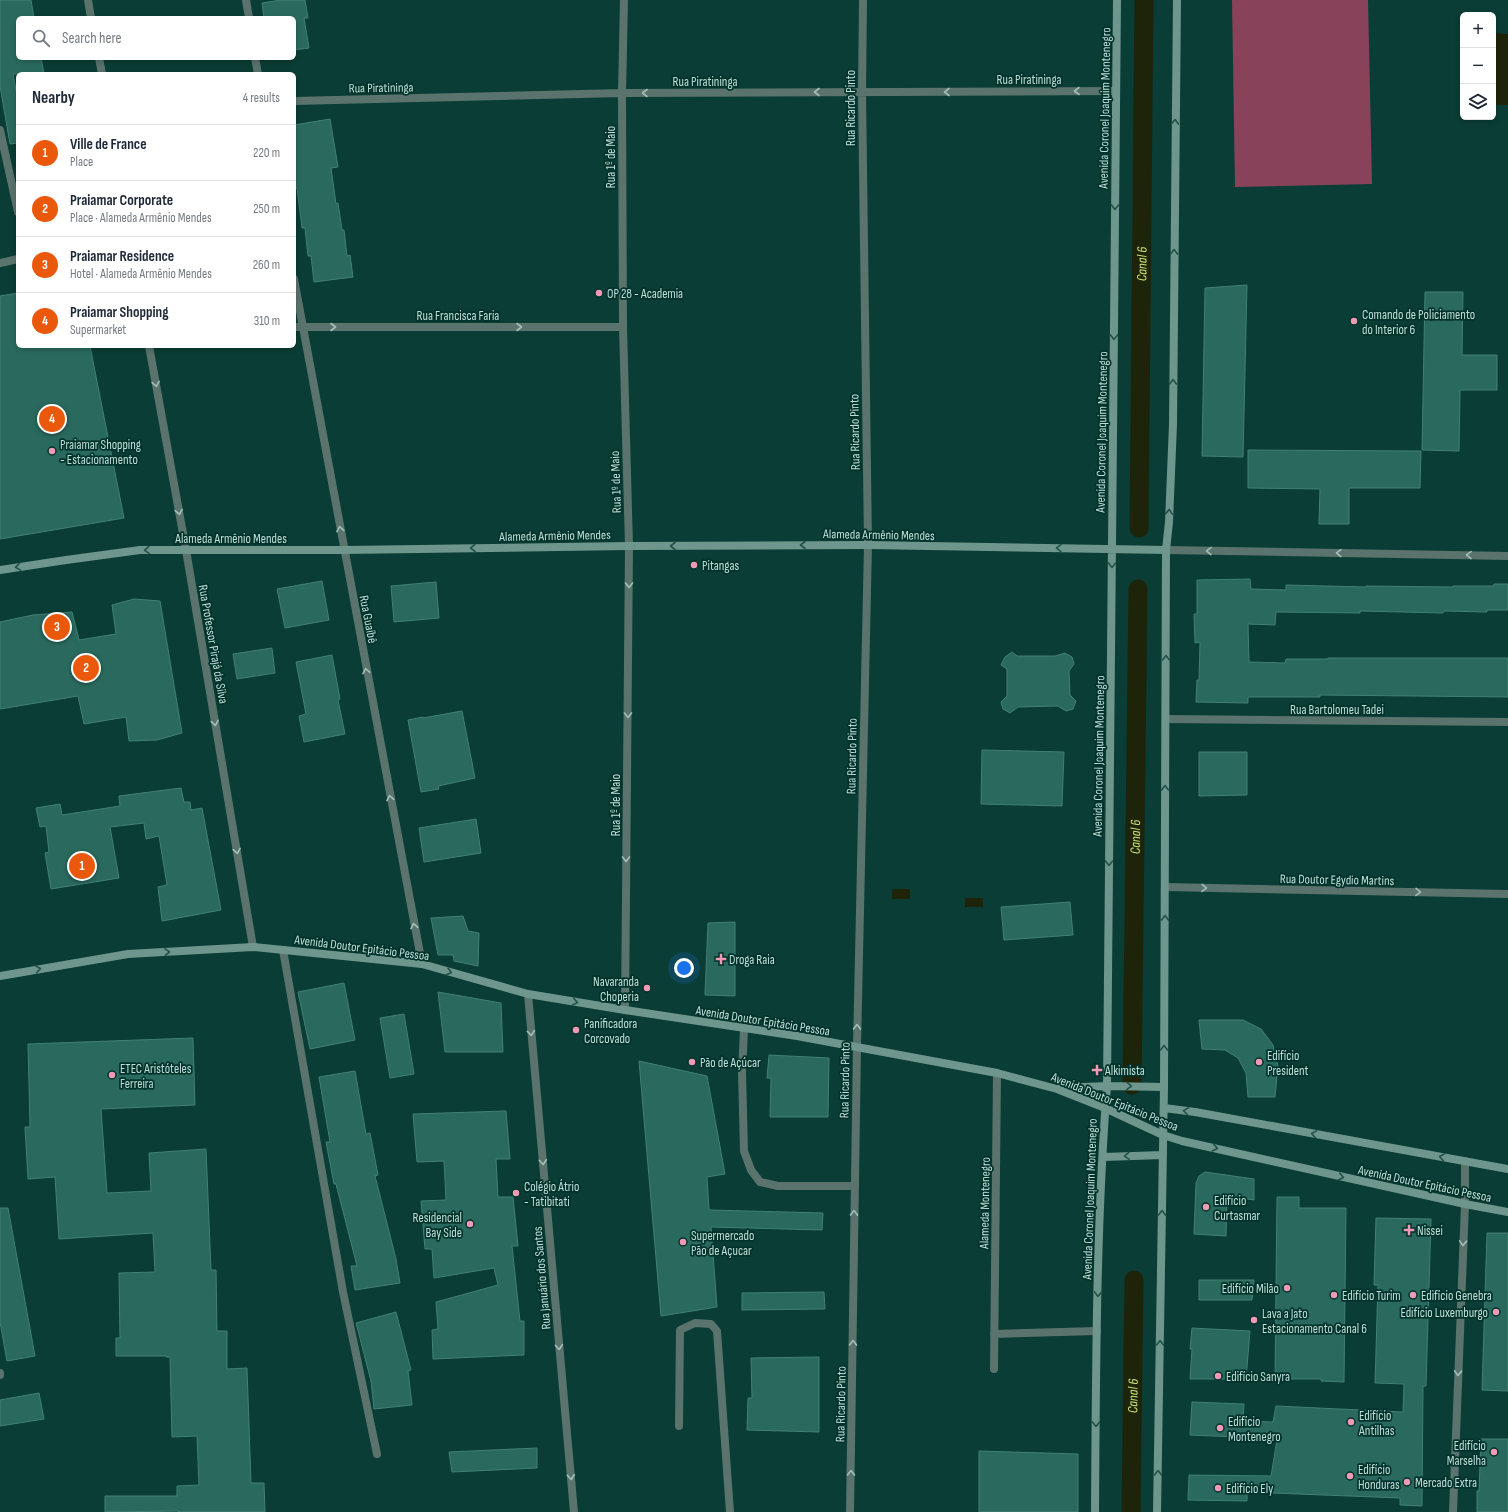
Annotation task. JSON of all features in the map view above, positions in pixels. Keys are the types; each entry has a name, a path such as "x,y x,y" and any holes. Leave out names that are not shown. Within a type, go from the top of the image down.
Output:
{"main road":[{"name":"Avenida Coronel Joaquim Montenegro","path":"1095,1512 1097,1331 1107,1086 1117,0"},
{"path":"1157,1512 1164,1108 1166,550 1169,522 1173,424 1177,0"},
{"name":"Alameda Armênio Mendes","path":"0,570 140,550 344,550 629,546 868,545 1166,550"},
{"name":"Avenida Doutor Epitácio Pessoa","path":"0,976 128,954 254,947 422,964 528,994 857,1047 997,1073 1057,1089 1105,1108 1163,1135 1465,1204 1508,1212"},
{"path":"1057,1089 1107,1086 1164,1087"},
{"name":"Avenida Doutor Epitácio Pessoa","path":"1164,1108 1195,1112 1508,1169"},
{"path":"1103,1157 1163,1155"}],"street":[{"path":"88,0 91,16"},
{"path":"246,0 249,16"},
{"name":"Rua 1º de Maio","path":"624,0 622,93 623,327 629,546 625,1010"},
{"name":"Rua Ricardo Pinto","path":"850,1512 857,1047 868,545 862,92 863,0"},
{"path":"99,60 102,72"},
{"path":"255,60 258,72"},
{"name":"Rua Piratininga","path":"296,101 622,93 1116,91"},
{"path":"0,130 16,203"},
{"path":"0,262 16,258"},
{"name":"Rua Guaíbê","path":"296,303 298,327 344,550 422,964"},
{"name":"Rua Francisca Faria","path":"298,327 623,327"},
{"name":"Rua Professor Pirajá da Silva","path":"149,348 186,550 254,947"},
{"path":"1166,550 1508,556"},
{"name":"Rua Bartolomeu Tadei","path":"1166,719 1508,722"},
{"name":"Rua Doutor Egydio Martins","path":"1165,887 1508,894"},
{"path":"283,950 343,1292 377,1454"},
{"name":"Rua Januário dos Santos","path":"528,994 574,1512"},
{"path":"744,1029 742,1073 744,1151 751,1170 760,1182 778,1186 855,1186"},
{"name":"Alameda Montenegro","path":"994,1369 997,1073"},
{"path":"1453,1512 1465,1204 1465,1161"},
{"path":"680,1426 680,1330 696,1323 711,1324 717,1331 730,1512"},
{"path":"994,1334 1097,1331"}],"shaded area":[{"path":"1232,0 1368,0 1372,184 1235,187"},
{"path":"1496,33 1508,34 1508,105 1496,105"},
{"path":"892,889 910,889 910,899 892,899"},
{"path":"965,898 983,898 983,907 965,907"}],"building":[{"path":"0,0 31,0 34,16 16,16 16,60 41,60 44,72 16,72 16,74 13,74 16,90 16,143 10,144 0,86"},
{"path":"281,0 305,0 308,18 304,18 309,48 296,50 296,16 264,16 262,3"},
{"path":"330,119 338,167 331,168 336,204 338,203 342,230 344,230 347,256 350,255 353,277 314,282 311,256 308,256 305,228 302,228 296,188 296,125"},
{"path":"1247,285 1243,457 1202,456 1205,288"},
{"path":"1425,292 1463,292 1462,355 1497,355 1497,390 1460,390 1459,451 1422,450"},
{"name":"Praiamar Shopping - Estacionamento","path":"16,293 16,348 90,348 124,518 0,539 0,296"},
{"path":"1248,450 1421,451 1420,488 1349,488 1349,524 1319,524 1320,489 1248,488"},
{"path":"1250,579 1251,589 1286,590 1286,585 1453,587 1494,586 1494,584 1508,584 1508,610 1487,610 1487,612 1444,611 1443,613 1360,611 1360,613 1276,612 1275,625 1248,624 1249,662 1285,663 1286,659 1328,658 1508,658 1508,697 1320,695 1320,697 1248,697 1248,703 1196,702 1197,680 1199,680 1200,642 1195,643 1194,614 1197,614 1197,580"},
{"path":"322,581 329,620 285,628 277,589"},
{"path":"436,582 439,618 394,622 391,586"},
{"path":"134,599 160,601 182,733 157,740 129,741 126,717 84,724 78,696 0,709 0,622 33,615 72,612 79,640 116,634 112,605"},
{"path":"272,648 275,673 237,679 233,654"},
{"path":"1012,652 1017,656 1055,656 1065,653 1072,657 1074,664 1069,671 1070,695 1076,701 1073,709 1066,711 1058,706 1018,707 1010,713 1003,709 1001,702 1007,696 1007,669 1001,665 1005,657"},
{"path":"332,655 340,699 338,700 345,734 304,742 299,716 306,714 296,662"},
{"path":"462,711 475,778 438,786 439,789 421,792 408,720"},
{"path":"982,750 1064,752 1062,806 981,804"},
{"path":"1199,752 1247,752 1247,795 1199,796"},
{"path":"181,788 184,802 190,802 191,810 202,808 221,910 162,921 158,887 167,885 159,836 146,839 144,823 110,827 119,878 51,889 45,853 49,852 46,826 40,827 36,808 60,804 62,815 120,806 119,796"},
{"path":"476,819 481,853 424,862 419,828"},
{"path":"1070,902 1073,935 1004,940 1001,907"},
{"path":"463,916 468,931 479,933 478,966 454,961 453,955 438,955 431,918"},
{"name":"Droga Raia","path":"735,922 735,996 705,995 708,923"},
{"path":"344,983 355,1040 310,1049 298,992"},
{"path":"438,992 501,1003 503,1052 445,1052"},
{"path":"404,1014 414,1074 390,1078 380,1018"},
{"name":"Edifício President","path":"1199,1020 1243,1020 1261,1029 1273,1045 1278,1066 1275,1097 1248,1097 1246,1073 1238,1058 1225,1050 1202,1049"},
{"path":"193,1038 195,1105 101,1109 107,1193 151,1191 149,1153 206,1149 211,1270 216,1270 217,1331 227,1331 227,1369 247,1368 251,1483 264,1483 265,1512 105,1512 105,1496 177,1496 177,1486 199,1485 197,1436 172,1437 170,1357 116,1356 116,1338 120,1338 119,1273 155,1272 153,1233 59,1239 55,1177 28,1179 25,1127 30,1127 28,1044"},
{"path":"769,1055 829,1058 828,1117 770,1117 771,1078 767,1078"},
{"name":"Supermercado Pão de Açucar","path":"639,1061 707,1076 725,1174 707,1177 709,1210 823,1213 822,1230 711,1227 717,1307 661,1316"},
{"path":"355,1071 366,1134 370,1133 378,1175 375,1176 396,1259 400,1283 355,1290 351,1266 357,1266 336,1184 334,1184 326,1142 330,1142 319,1077"},
{"path":"506,1111 510,1159 496,1159 498,1197 513,1197 518,1246 512,1246 520,1321 524,1321 524,1355 433,1359 432,1330 438,1329 436,1302 498,1285 494,1268 434,1278 432,1249 425,1249 421,1201 446,1200 444,1161 417,1162 413,1114"},
{"name":"Edifício Curtasmar","path":"1205,1172 1254,1179 1254,1200 1227,1196 1226,1236 1194,1234 1196,1183 1199,1176"},
{"path":"1277,1197 1299,1197 1299,1208 1346,1208 1344,1382 1321,1381 1321,1379 1275,1379"},
{"path":"0,1208 8,1208 35,1356 7,1361 0,1322"},
{"path":"1376,1218 1431,1219 1426,1386 1423,1386 1422,1506 1400,1505 1400,1498 1247,1492 1247,1501 1188,1500 1189,1475 1271,1476 1277,1440 1190,1435 1192,1402 1244,1404 1243,1421 1273,1422 1276,1406 1403,1412 1404,1384 1375,1383 1378,1285 1374,1285"},
{"name":"Edifício Luxemburgo","path":"1487,1233 1508,1233 1508,1391 1482,1390"},
{"path":"1199,1280 1254,1280 1252,1300 1199,1300"},
{"path":"824,1292 825,1309 742,1310 742,1293"},
{"path":"396,1312 411,1370 408,1371 412,1405 374,1409 371,1381 356,1323"},
{"path":"1192,1328 1250,1331 1246,1379 1190,1379"},
{"path":"819,1357 819,1432 747,1430 748,1398 752,1398 751,1358"},
{"path":"39,1393 44,1419 0,1426 0,1400"},
{"path":"1481,1439 1508,1439 1508,1512 1477,1512"},
{"path":"537,1448 537,1468 452,1472 449,1452"},
{"path":"979,1451 1078,1454 1078,1512 979,1512"}],"waterway":[{"name":"Canal 6","path":"1139,528 1144,0"},
{"name":"Canal 6","path":"1132,1085 1138,589"},
{"name":"Canal 6","path":"1131,1512 1134,1280"}],"place":[{"name":"OP 28 - Academia","path":"599,293"},
{"name":"Comando de Policiamento do Interior 6","path":"1354,321"},
{"name":"Praiamar Shopping","path":"52,419"},
{"name":"Praiamar Shopping - Estacionamento","path":"52,451"},
{"name":"Pitangas","path":"694,565"},
{"name":"Praiamar Residence","path":"57,627"},
{"name":"Praiamar Corporate","path":"86,668"},
{"name":"Ville de France","path":"82,866"},
{"name":"Droga Raia","path":"721,959"},
{"name":"Navaranda Choperia","path":"647,988"},
{"name":"Panificadora Corcovado","path":"576,1030"},
{"name":"Pão de Açúcar","path":"692,1062"},
{"name":"Edifício President","path":"1259,1062"},
{"name":"Alkimista","path":"1097,1070"},
{"name":"ETEC Aristóteles Ferreira","path":"112,1075"},
{"name":"Colégio Átrio - Tatibitati","path":"516,1193"},
{"name":"Edifício Curtasmar","path":"1206,1207"},
{"name":"Residencial Bay Side","path":"470,1224"},
{"name":"Nissei","path":"1409,1230"},
{"name":"Supermercado Pão de Açucar","path":"683,1242"},
{"name":"Edifício Milão","path":"1287,1288"},
{"name":"Edifício Turim","path":"1334,1295"},
{"name":"Edifício Genebra","path":"1413,1295"},
{"name":"Edifício Luxemburgo","path":"1496,1312"},
{"name":"Lava a Jato Estacionamento Canal 6","path":"1254,1320"},
{"name":"Edifício Sanyra","path":"1218,1376"},
{"name":"Edifício Antilhas","path":"1351,1422"},
{"name":"Edifício Montenegro","path":"1220,1428"},
{"name":"Edifício Marselha","path":"1494,1452"},
{"name":"Edifício Honduras","path":"1350,1476"},
{"name":"Mercado Extra","path":"1407,1482"},
{"name":"Edifício Ely","path":"1218,1488"}]}
